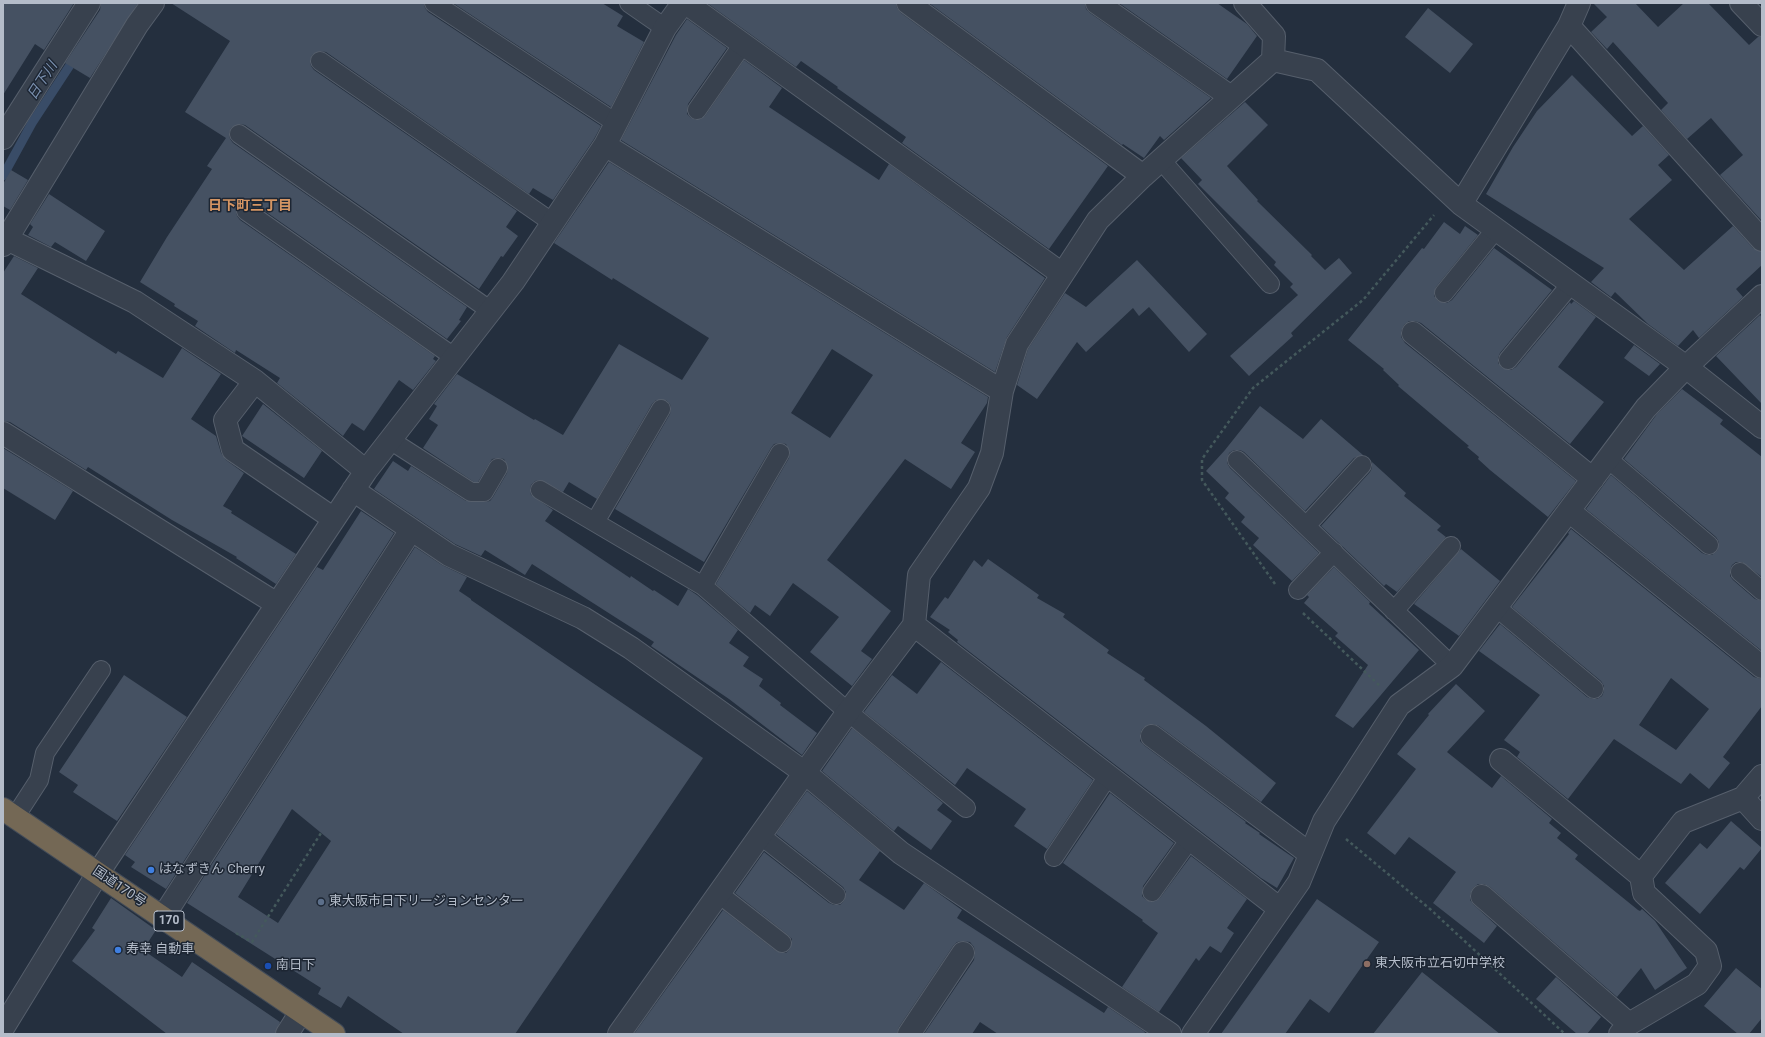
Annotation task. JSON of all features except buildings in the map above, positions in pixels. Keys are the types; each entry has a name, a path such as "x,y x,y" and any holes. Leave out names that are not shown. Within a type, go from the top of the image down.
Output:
{"highway":[{"name":"国道170号","path":"9,813 334,1034"}],"street":[{"path":"3,138 89,3"},
{"path":"153,3 5,242 135,302 255,381 366,471"},
{"path":"3,1028 98,873 353,490 366,471 513,282 605,145 665,28 684,3 1062,274"},
{"path":"908,3 1143,176"},
{"path":"1097,3 1232,97"},
{"path":"619,1034 848,712 914,625 919,575 979,488 992,453 1002,391 1017,344 1098,220 1143,176 1273,60 1274,36 1245,3"},
{"path":"1456,199 1569,26 1579,3"},
{"path":"1741,3 1762,25"},
{"path":"1569,26 1762,240"},
{"path":"1273,60 1317,70 1456,199 1686,367 1762,427"},
{"path":"605,145 1002,391"},
{"path":"1194,1034 1299,882 1324,821 1399,705 1452,666 1646,408 1686,367 1762,296"},
{"path":"1413,333 1593,479"},
{"path":"255,381 225,420 233,450 334,519"},
{"path":"3,433 277,604"},
{"path":"353,490 449,555 583,618 631,648 805,773 901,853 1170,1034"},
{"path":"1569,511 1762,667"},
{"path":"163,917 411,530"},
{"path":"914,625 1280,909"},
{"path":"1152,736 1310,854"},
{"path":"1482,896 1624,1029 1697,984 1710,966 1706,951 1644,893 1641,876 1501,760"},
{"path":"1641,876 1683,822 1743,798 1762,776"},
{"path":"1743,798 1762,819"},
{"path":"909,1034 964,953"},
{"path":"287,1034 301,1012"}],"lane":[{"path":"434,3 616,123"},
{"path":"629,3 665,28"},
{"path":"698,110 743,44"},
{"path":"320,61 553,223"},
{"path":"239,134 491,311"},
{"path":"1161,160 1270,284"},
{"path":"246,210 454,357"},
{"path":"1444,293 1496,229"},
{"path":"1508,360 1571,284"},
{"path":"596,522 661,409"},
{"path":"390,440 471,492 484,492 498,468"},
{"path":"703,586 780,453"},
{"path":"1608,459 1709,545"},
{"path":"1237,460 1452,666"},
{"path":"1306,526 1362,465"},
{"path":"540,490 703,586 848,712 966,808"},
{"path":"1394,610 1451,546"},
{"path":"1298,590 1334,552"},
{"path":"1740,572 1762,591"},
{"path":"1496,607 1594,689"},
{"path":"9,813 39,780 45,753 101,670"},
{"path":"1054,857 1108,776"},
{"path":"760,836 836,895"},
{"path":"1152,892 1190,839"},
{"path":"719,894 782,943"}],"path":[{"path":"1214,442 1253,388 1363,300 1456,199"},
{"path":"1324,821 1430,909 1565,1034"},
{"path":"236,932 252,942 321,833"}],"waterway":[{"name":"日下川","path":"3,176 32,123 76,56"}],"place":[{"name":"はなずきん Cherry","path":"151,870"},
{"name":"東大阪市日下リージョンセンター","path":"321,902"},
{"name":"寿幸 自動車","path":"118,950"},
{"name":"東大阪市立石切中学校","path":"1367,964"},
{"name":"南日下","path":"268,966"}],"district":[{"name":"日下町三丁目","path":"250,206"}]}
